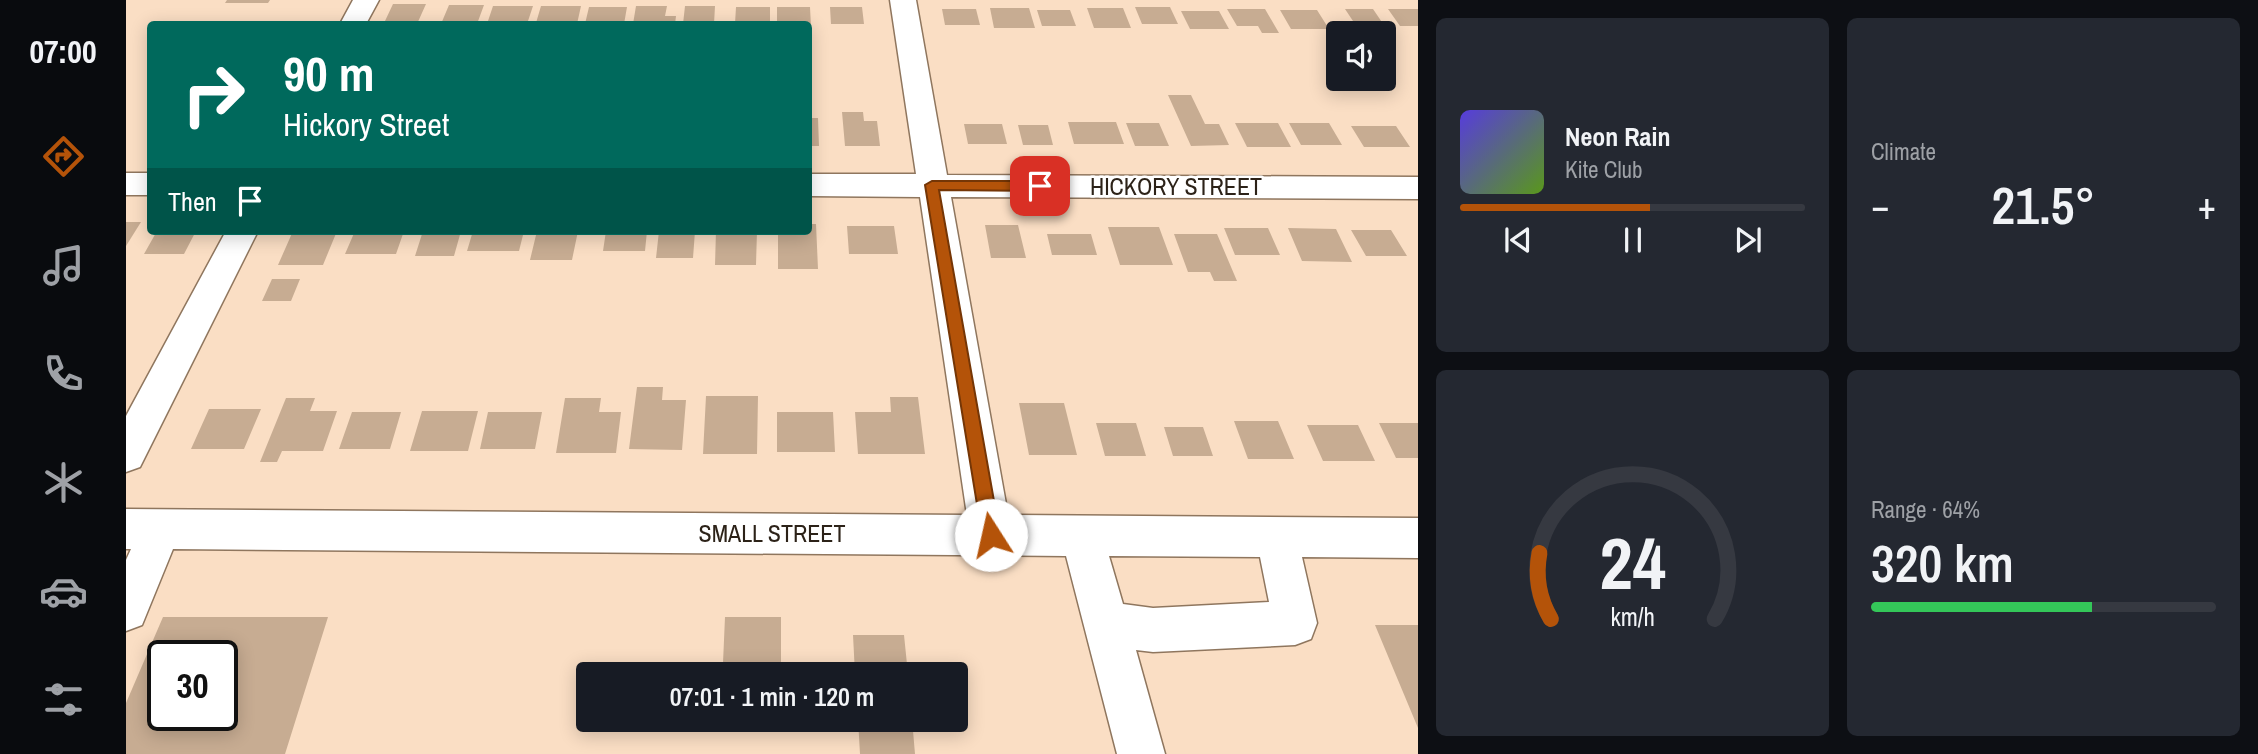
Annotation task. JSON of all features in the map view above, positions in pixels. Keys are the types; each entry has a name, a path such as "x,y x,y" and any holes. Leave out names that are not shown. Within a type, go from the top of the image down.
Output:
{"street":[{"path":"355,21 366,0"},
{"path":"903,0 991,535"},
{"path":"126,184 147,184"},
{"name":"HICKORY STREET","path":"812,185 1418,188"},
{"path":"126,454 240,235"},
{"path":"126,609 143,529"},
{"name":"SMALL STREET","path":"143,529 1418,538"},
{"path":"1082,536 1141,754"},
{"path":"1107,624 1153,630 1295,623 1277,537"}],"building":[{"path":"227,0 270,0 268,3 225,3"},
{"path":"393,4 426,4 418,21 385,21"},
{"path":"449,5 484,5 478,21 442,21"},
{"path":"493,6 533,6 528,21 488,21"},
{"path":"541,6 581,6 578,21 537,21"},
{"path":"636,6 667,6 665,16 676,16 675,21 634,21"},
{"path":"685,6 715,6 714,21 683,21"},
{"path":"589,7 627,7 625,21 586,21"},
{"path":"736,7 770,7 770,21 735,21"},
{"path":"777,7 810,7 811,21 777,21"},
{"path":"830,7 862,7 864,24 831,24"},
{"path":"1135,7 1170,7 1178,24 1142,24"},
{"path":"990,8 1029,8 1035,28 994,28"},
{"path":"1087,8 1123,8 1131,28 1094,28"},
{"path":"942,9 976,9 980,25 945,25"},
{"path":"1227,9 1265,9 1279,33 1262,33 1258,26 1237,26"},
{"path":"1345,9 1373,9 1381,21 1353,21"},
{"path":"1388,9 1418,9 1418,26 1400,26"},
{"path":"1037,10 1070,10 1076,26 1042,26"},
{"path":"1280,10 1317,10 1326,24 1326,29 1291,29"},
{"path":"1181,11 1219,11 1229,29 1190,29"},
{"path":"1168,95 1191,95 1205,124 1219,124 1229,145 1191,146"},
{"path":"842,112 863,112 864,121 877,121 880,146 845,146"},
{"path":"812,118 818,118 819,146 812,146"},
{"path":"1068,122 1116,122 1124,144 1074,144"},
{"path":"1126,123 1159,123 1169,146 1135,146"},
{"path":"1235,123 1278,123 1291,147 1247,147"},
{"path":"1289,123 1329,123 1342,145 1301,145"},
{"path":"964,124 1002,124 1007,144 968,144"},
{"path":"1018,125 1048,125 1053,145 1023,145"},
{"path":"1351,126 1396,126 1410,147 1364,147"},
{"path":"126,222 141,222 126,246"},
{"path":"812,224 816,224 818,269 778,269 778,235 812,235"},
{"path":"985,225 1018,225 1026,258 991,258"},
{"path":"847,226 894,226 898,254 849,254"},
{"path":"1108,227 1159,227 1173,265 1120,265"},
{"path":"1224,228 1268,228 1280,255 1235,255"},
{"path":"1288,228 1336,229 1352,262 1302,261"},
{"path":"1351,230 1391,230 1407,256 1366,256"},
{"path":"1047,234 1091,234 1097,255 1052,255"},
{"path":"1174,234 1217,234 1237,281 1214,281 1210,272 1188,272"},
{"path":"155,235 194,235 184,254 144,254"},
{"path":"291,235 335,235 323,265 278,265"},
{"path":"353,235 403,235 396,254 345,254"},
{"path":"422,235 460,235 454,256 415,256"},
{"path":"472,235 523,235 519,251 467,251"},
{"path":"536,235 577,235 572,260 530,260"},
{"path":"605,235 647,235 645,251 603,251"},
{"path":"659,235 695,235 693,258 656,258"},
{"path":"716,235 757,235 756,265 715,265"},
{"path":"272,279 300,279 291,301 262,301"},
{"path":"637,387 663,387 662,400 686,400 682,450 629,449"},
{"path":"706,396 758,396 757,454 703,454"},
{"path":"890,397 918,397 925,454 858,454 855,412 891,412"},
{"path":"286,398 315,398 310,411 337,411 323,451 282,451 277,462 260,462"},
{"path":"565,398 601,398 599,412 621,412 616,453 556,453"},
{"path":"1019,403 1064,403 1077,455 1029,455"},
{"path":"209,409 261,409 244,449 191,449"},
{"path":"422,411 478,411 468,451 410,451"},
{"path":"352,412 401,412 390,449 339,449"},
{"path":"488,412 542,412 535,449 480,449"},
{"path":"777,412 833,412 835,452 777,452"},
{"path":"1234,421 1278,421 1294,459 1248,459"},
{"path":"1096,423 1136,423 1146,456 1105,456"},
{"path":"1379,423 1418,423 1418,458 1396,458"},
{"path":"1307,425 1358,425 1375,461 1323,461"},
{"path":"1164,427 1203,427 1213,456 1173,456"},
{"path":"163,617 328,617 285,754 126,754 126,703 147,654 147,731 238,731 238,640 153,640"},
{"path":"725,617 781,617 781,662 723,662"},
{"path":"1375,625 1418,625 1418,728"},
{"path":"853,635 904,635 907,662 854,662"},
{"path":"859,732 913,732 915,754 860,754"}],"route":[{"path":"991,535 932,185 1040,186"}]}
